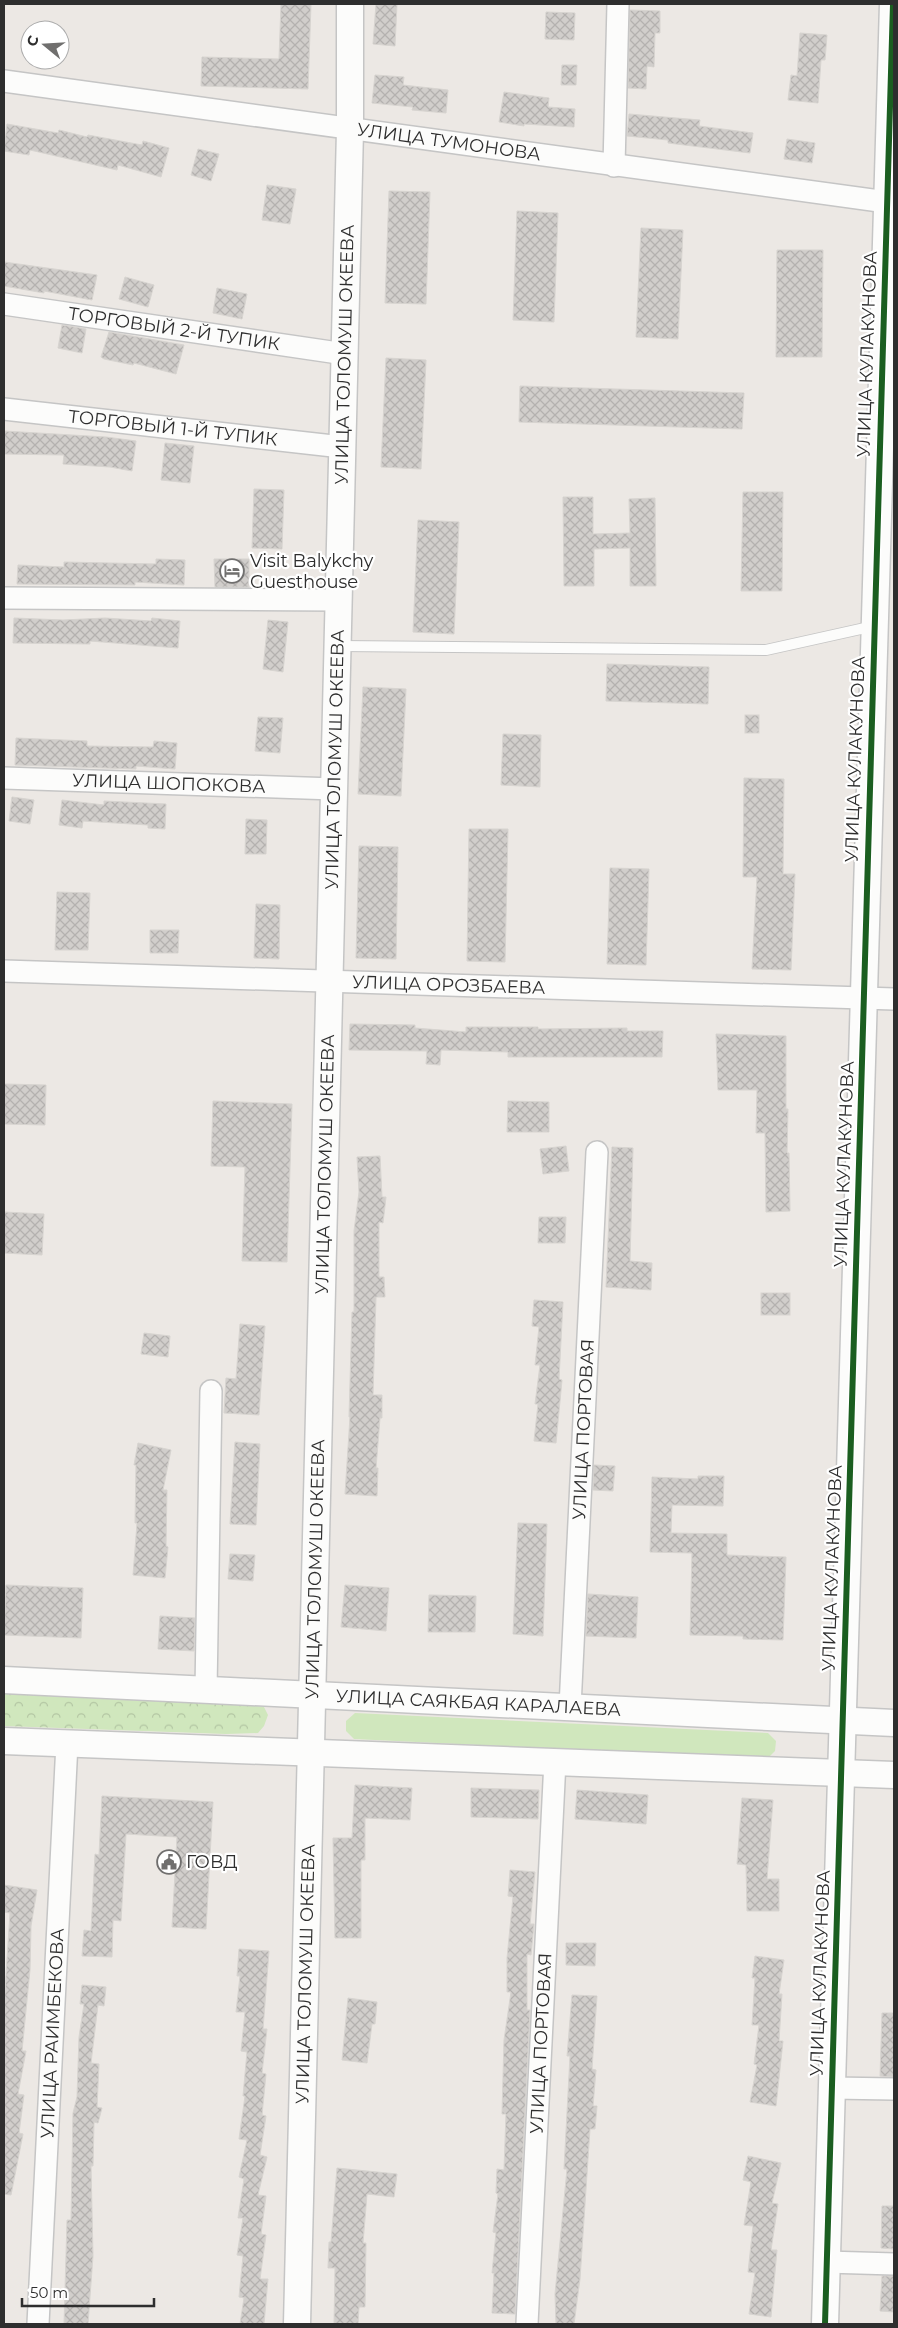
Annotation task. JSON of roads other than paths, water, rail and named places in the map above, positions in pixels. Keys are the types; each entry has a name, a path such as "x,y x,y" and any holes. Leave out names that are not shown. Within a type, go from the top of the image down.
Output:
{"street":[{"name":"УЛИЦА ТОЛОМУШ ОКЕЕВА","path":"296,2324 345,354 350,130 350,4"},
{"path":"614,166 618,4"},
{"name":"УЛИЦА КУЛАКУНОВА","path":"825,2324 874,625 888,399 893,12"},
{"name":"УЛИЦА ТУМОНОВА","path":"4,81 891,203"},
{"name":"ТОРГОВЫЙ 2-Й ТУПИК","path":"4,304 345,354"},
{"name":"ТОРГОВЫЙ 1-Й ТУПИК","path":"4,409 342,447"},
{"path":"4,598 339,600"},
{"name":"УЛИЦА ШОПОКОВА","path":"4,778 334,789"},
{"name":"УЛИЦА ОРОЗБАЕВА","path":"4,971 894,999"},
{"name":"УЛИЦА ПОРТОВАЯ","path":"570,1707 597,1152"},
{"path":"206,1690 211,1391"},
{"name":"УЛИЦА САЯКБАЯ КАРАЛАЕВА","path":"4,1680 894,1722"},
{"path":"4,1741 894,1775"},
{"name":"УЛИЦА РАИМБЕКОВА","path":"38,2324 67,1743"},
{"name":"УЛИЦА ПОРТОВАЯ","path":"527,2324 555,1761"},
{"path":"832,2088 894,2089"},
{"path":"826,2262 894,2264"}],"lane":[{"path":"338,646 766,650 874,625"}],"place":[{"name":"Visit Balykchy Guesthouse","path":"232,571"},
{"name":"ГОВД","path":"169,1862"}]}
